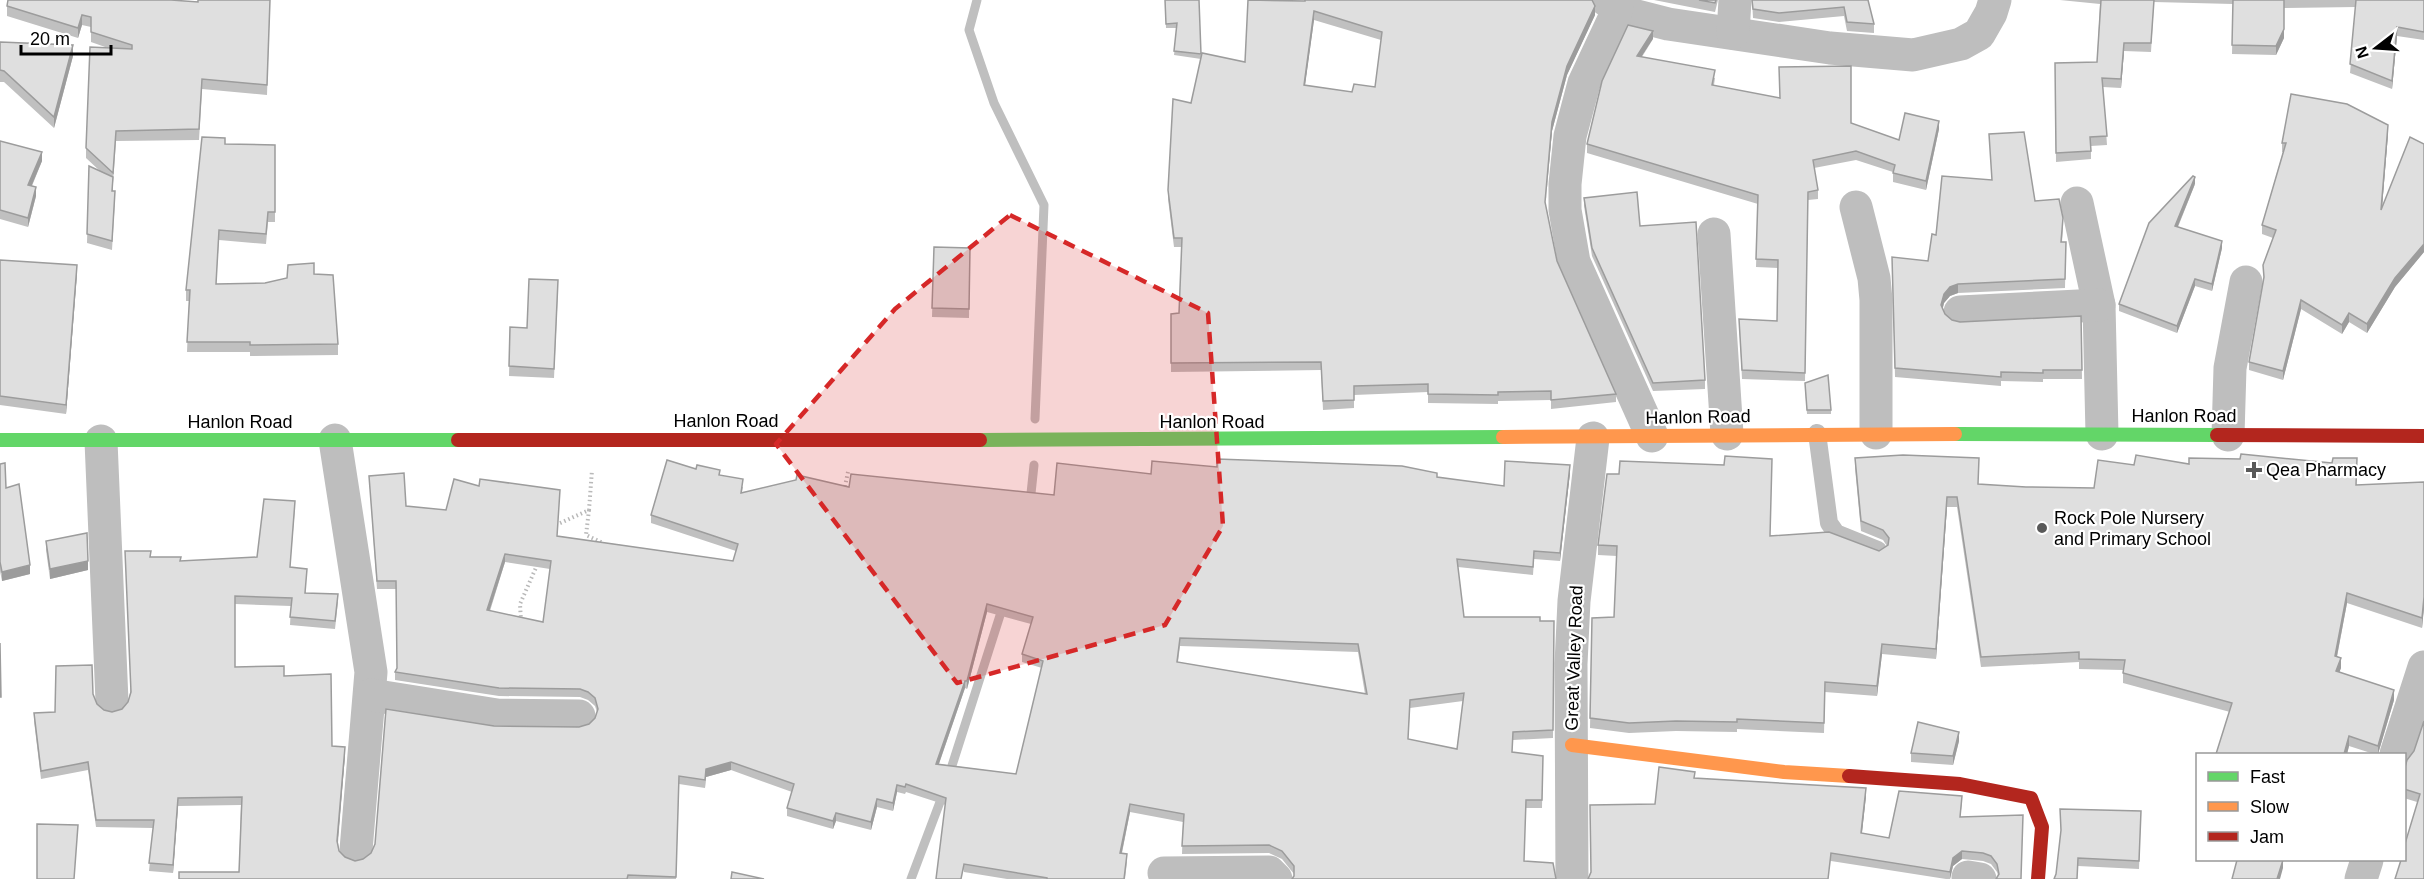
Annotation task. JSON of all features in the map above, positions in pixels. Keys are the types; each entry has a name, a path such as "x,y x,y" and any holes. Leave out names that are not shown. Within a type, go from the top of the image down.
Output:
{"main road":[{"name":"Hanlon Road","path":"0,440 1593,438 1817,433 2424,436"},
{"path":"1572,745 1784,772 1960,783 2031,798 2039,808 2044,825 2038,879"}],"street":[{"path":"1733,33 1735,0"},
{"path":"1652,435 1574,262 1565,210 1570,135 1584,83 1614,3 1629,14 1668,24 1842,50 1913,56 1961,44 1979,34 1995,0"},
{"path":"2077,203 2099,305 2102,434"},
{"path":"1856,207 1874,278 1876,300 1876,433"},
{"path":"1714,234 1727,434"},
{"path":"2228,435 2230,368 2246,282"},
{"path":"1960,312 2099,305"},
{"name":"Great Valley Road","path":"1572,879 1574,601 1593,438"},
{"path":"335,440 370,658 371,695 356,850"},
{"path":"100,441 112,701"},
{"path":"2396,753 2424,667"},
{"path":"371,695 497,715 579,716"},
{"path":"2361,879 2367,861"},
{"path":"1164,873 1269,872 1276,879"}],"lane":[{"path":"1817,433 1829,523 1836,534 1878,550"}],"path":[{"path":"842,500 855,439"},
{"path":"594,440 587,537 610,546"},
{"path":"554,526 589,510"},
{"path":"521,624 520,604 536,571 540,553"}],"highlighted area":[{"path":"1010,215 1208,313 1223,526 1165,625 957,683 776,444 895,309"}],"building":[{"path":"8,0 198,2 198,0 270,0 267,85 202,79 199,129 116,131 113,173 86,148 90,47 132,49 132,45 91,32 91,17 82,15 78,28 7,6"},
{"path":"1165,0 1199,0 1201,54 1174,51 1177,23 1166,24"},
{"path":"1248,0 1592,0 1595,6 1567,66 1552,122 1545,202 1557,261 1616,394 1551,400 1551,391 1498,392 1498,395 1428,394 1428,384 1354,386 1354,400 1323,401 1321,362 1171,363 1171,314 1179,313 1182,238 1174,238 1168,190 1173,99 1191,103 1202,53 1245,62","holes":["1314,11 1382,32 1375,87 1354,84 1352,92 1304,85"]},
{"path":"1699,0 1716,0 1715,3"},
{"path":"1752,0 1868,0 1874,24 1847,22 1844,7 1779,13 1753,9"},
{"path":"2101,0 2154,0 2151,43 2124,43 2121,79 2102,78 2107,136 2090,137 2091,151 2056,153 2055,63 2097,62"},
{"path":"2233,0 2284,0 2284,29 2276,46 2232,45"},
{"path":"2356,0 2424,0 2424,32 2397,27 2392,81 2350,64"},
{"path":"1628,25 1653,31 1637,56 1715,70 1712,85 1780,98 1779,67 1851,66 1851,123 1899,140 1905,113 1939,121 1926,181 1893,173 1895,165 1856,151 1813,160 1818,190 1808,192 1805,373 1742,370 1739,319 1777,321 1778,260 1756,259 1758,195 1587,144 1602,81"},
{"path":"0,42 73,45 54,117 4,71 0,70"},
{"path":"2291,94 2347,104 2388,125 2381,210 2410,137 2424,144 2424,244 2395,278 2367,324 2349,313 2342,325 2301,300 2283,371 2249,362 2264,277 2263,265 2276,230 2262,225 2286,143 2282,143"},
{"path":"2024,132 2035,201 2059,199 2063,218 2061,242 2066,242 2065,279 1958,284 1950,287 1944,294 1941,305 1945,314 1952,320 1960,322 2081,316 2082,370 2043,370 2043,373 2001,372 2001,377 1895,368 1892,257 1928,261 1932,234 1936,235 1942,176 1992,180 1989,134"},
{"path":"202,137 225,138 225,144 275,145 275,212 268,212 266,234 219,230 216,284 265,283 287,278 288,265 314,263 314,274 333,275 338,344 250,345 250,342 187,342 190,290 186,290"},
{"path":"0,141 42,152 28,185 36,187 28,218 0,210"},
{"path":"89,166 113,177 112,191 115,191 112,241 87,234"},
{"path":"2193,176 2195,177 2175,226 2222,241 2212,284 2195,279 2177,326 2119,304 2149,223"},
{"path":"1637,192 1640,226 1696,222 1705,380 1653,383 1592,248 1584,198"},
{"path":"934,247 970,248 969,309 932,308"},
{"path":"0,260 77,265 66,405 0,396"},
{"path":"529,279 558,280 554,369 509,366 510,327 527,328"},
{"path":"1828,375 1831,410 1807,410 1805,383"},
{"path":"2241,454 2332,463 2333,458 2357,458 2356,485 2424,482 2422,618 2347,593 2335,656 2341,658 2336,671 2394,690 2378,746 2349,736 2344,753 2216,753 2232,703 2123,673 2125,660 2079,659 2079,652 1981,657 1957,497 1947,497 1936,649 1882,644 1877,686 1825,682 1824,723 1737,719 1737,722 1629,723 1590,718 1592,618 1614,617 1617,546 1598,545 1607,474 1619,474 1620,461 1724,465 1725,456 1772,459 1770,536 1829,532 1879,551 1888,545 1889,538 1883,530 1861,521 1855,458 1903,455 1979,458 1978,484 2094,488 2098,460 2134,465 2136,455 2189,464 2189,458 2240,459"},
{"path":"1217,459 1402,466 1437,473 1437,477 1504,486 1505,461 1570,465 1560,553 1534,551 1533,567 1457,559 1464,617 1540,617 1540,621 1554,621 1553,730 1513,732 1512,752 1543,756 1542,800 1526,800 1524,861 1553,863 1556,879 1292,879 1294,866 1282,851 1269,845 1182,846 1184,814 1130,804 1120,853 1127,854 1124,879 1047,879 964,864 961,879 936,879 946,798 906,784 905,787 897,785 893,803 877,799 871,822 836,813 833,821 787,808 794,784 731,762 706,769 705,780 679,776 676,877 628,875 627,879 179,879 179,872 239,872 242,797 178,798 173,865 149,863 154,820 96,820 88,762 41,771 34,713 55,712 56,666 92,665 93,694 97,704 104,710 112,712 122,709 128,702 131,692 125,551 151,551 150,557 181,557 180,561 257,557 264,499 295,501 290,567 307,569 305,593 338,594 335,621 290,617 292,598 235,596 235,667 284,666 284,676 331,674 332,746 345,747 337,841 339,851 345,857 355,861 371,853 375,844 386,709 494,726 579,727 589,724 595,718 598,709 595,698 580,689 499,688 395,672 397,668 396,581 377,581 369,476 404,473 406,506 446,510 454,479 479,486 480,479 560,490 557,536 733,561 738,544 651,515 667,460 696,469 697,465 720,470 719,475 743,479 741,493 796,480 797,475 849,487 851,474 1054,495 1057,463 1151,474 1152,461 1217,467","holes":["505,554 551,561 543,622 487,610","987,604 1033,617 1022,654 1043,661 1016,774 936,764 965,681 967,681","1180,638 1358,644 1367,694 1177,662","1464,693 1457,749 1408,739 1410,700"]},
{"path":"5,463 6,488 19,484 30,565 2,572 0,562 0,464"},
{"path":"87,533 88,561 50,569 46,541"},
{"path":"0,643 1,697 0,697"},
{"path":"2424,721 2424,879 2395,879 2401,861 2406,861 2406,840 2420,794 2406,790 2406,764 2414,751"},
{"path":"1918,722 1959,732 1953,756 1911,753"},
{"path":"1659,767 1695,772 1694,778 1866,788 1861,833 1889,838 1899,791 1962,796 1960,817 2023,815 2021,879 1996,879 1999,874 1997,864 1991,856 1962,851 1953,858 1950,872 1831,853 1828,879 1588,879 1591,872 1590,805 1655,804"},
{"path":"2060,809 2141,811 2139,861 2078,858 2077,879 2054,879 2061,830"},
{"path":"37,824 78,825 74,879 37,879"},
{"path":"2237,861 2283,861 2277,879 2232,879"},
{"path":"732,872 764,879 731,879"}],"waterway":[{"path":"977,0 969,30 994,103 1044,205 1035,419"},
{"path":"1030,503 1034,465"},
{"path":"949,775 1003,606"},
{"path":"911,879 943,794"}],"traffic: fast":[{"path":"1955,434 2217,435"},
{"path":"980,440 1503,437"},
{"path":"0,440 458,440"}],"traffic: slow":[{"path":"1503,437 1955,434"},
{"path":"1572,745 1784,772 1849,776"}],"traffic: jam":[{"path":"2217,435 2424,436"},
{"path":"458,440 980,440"},
{"path":"1849,776 1960,784 2031,798 2042,827 2038,879"}],"place":[{"name":"Qea Pharmacy","path":"2254,470"},
{"name":"Rock Pole Nursery and Primary School","path":"2042,528"}]}
